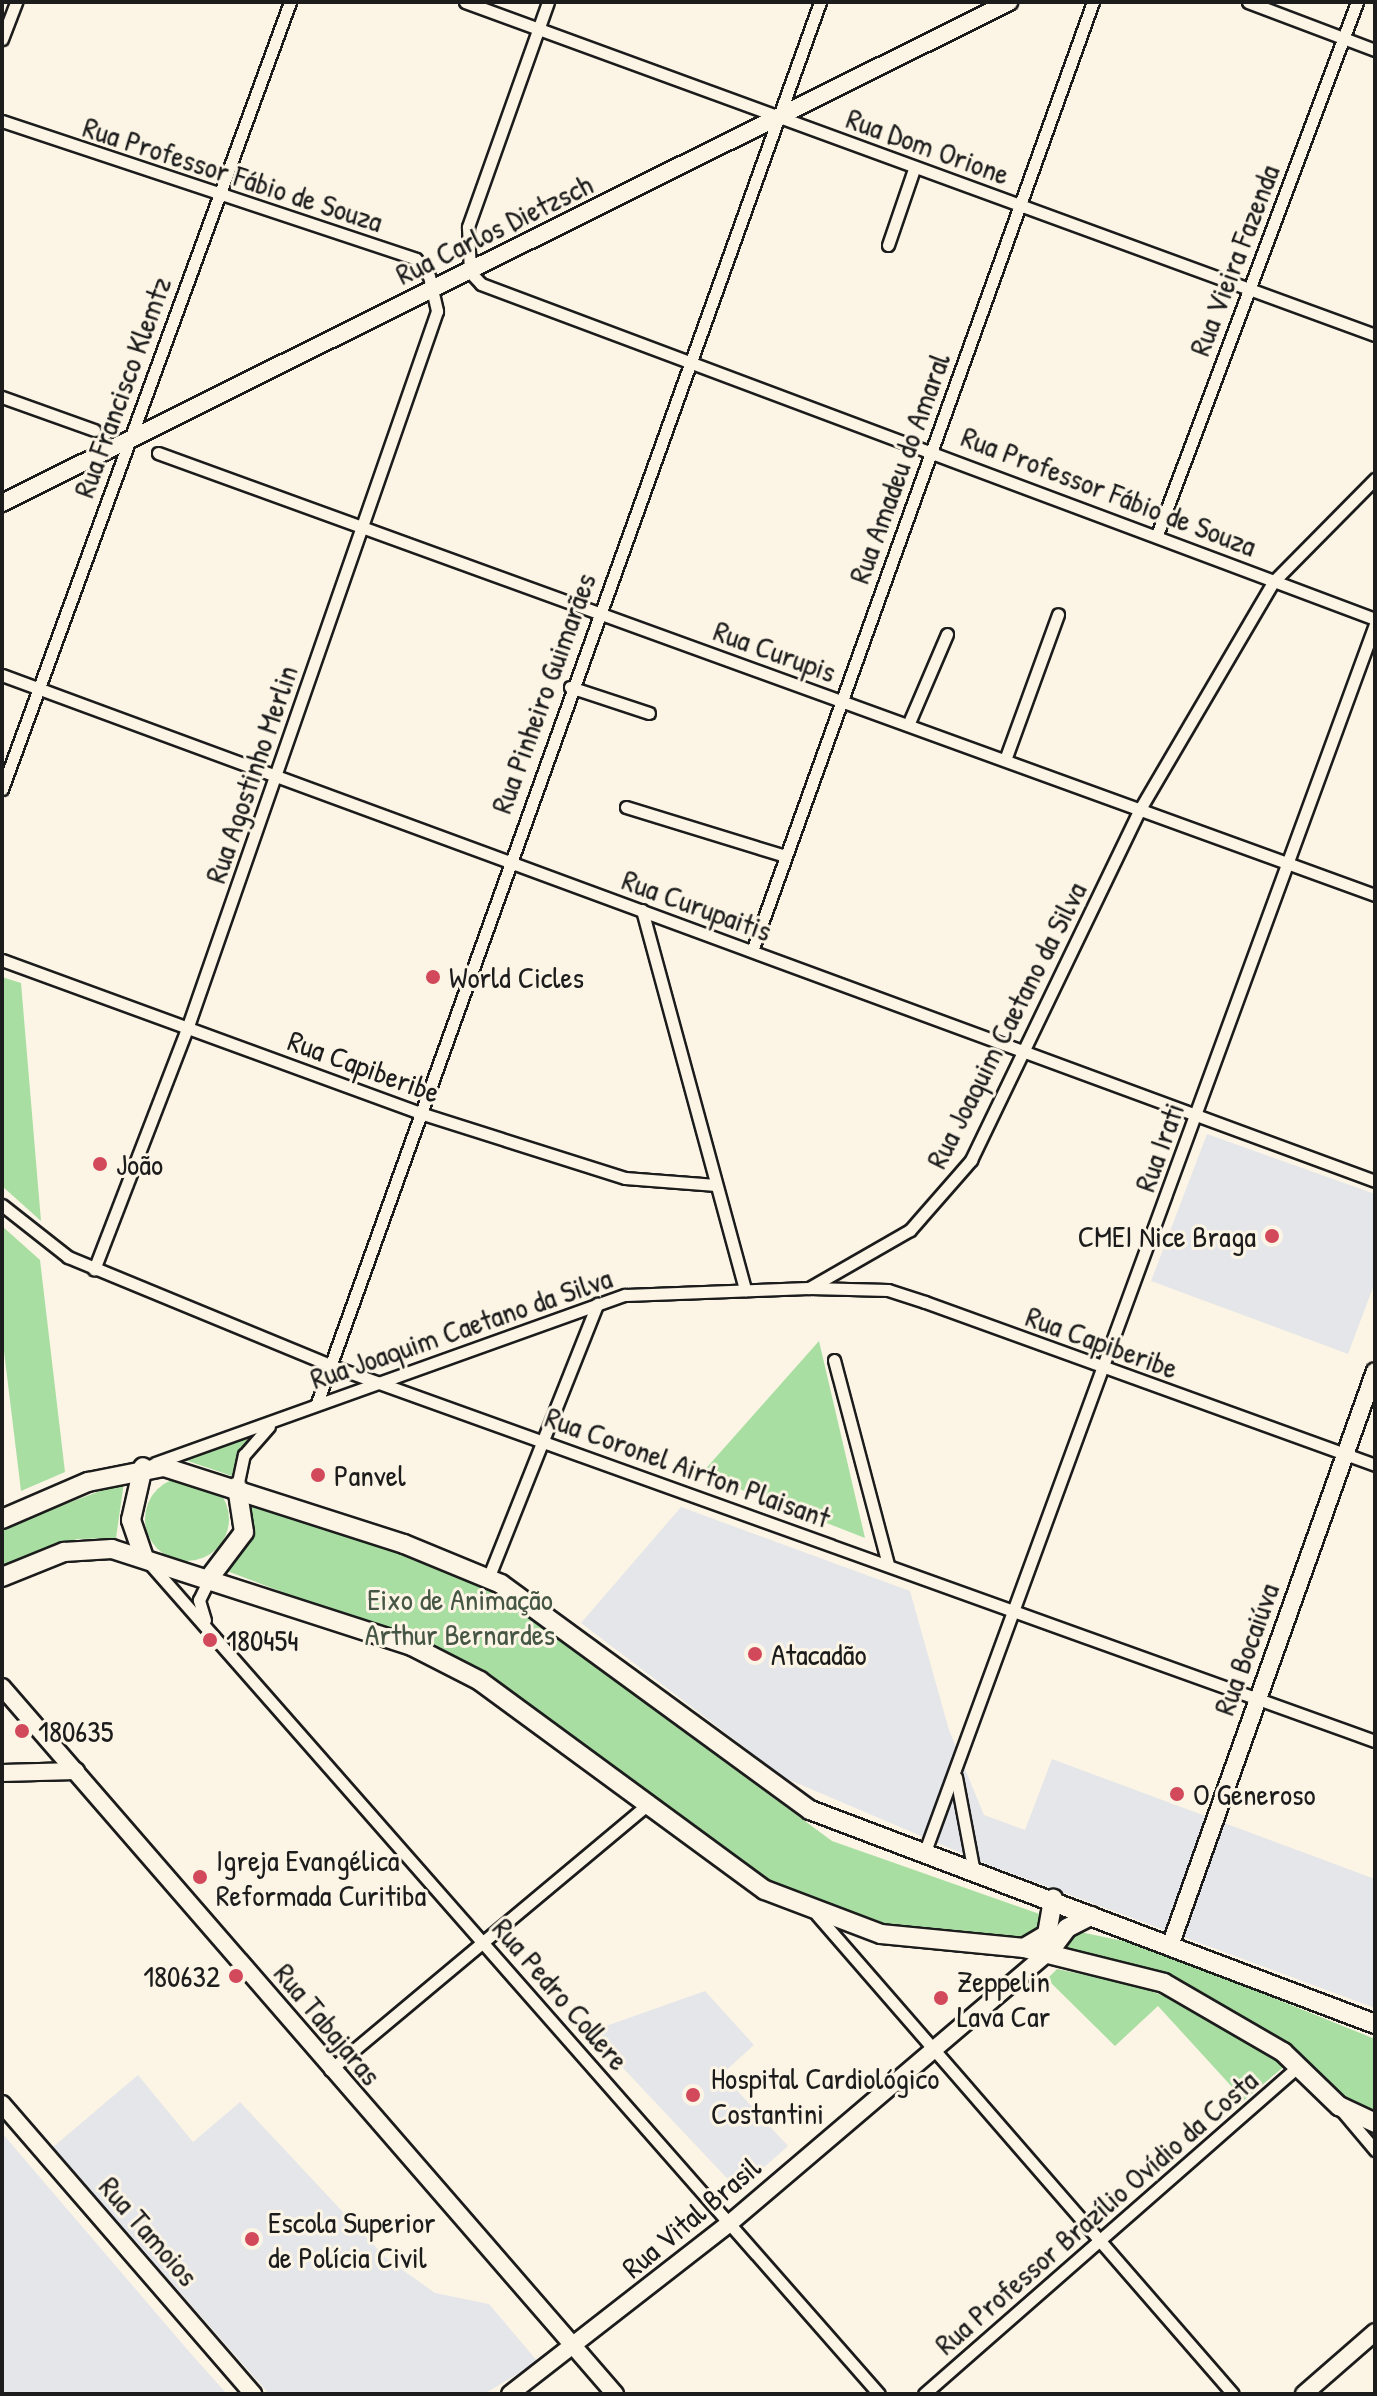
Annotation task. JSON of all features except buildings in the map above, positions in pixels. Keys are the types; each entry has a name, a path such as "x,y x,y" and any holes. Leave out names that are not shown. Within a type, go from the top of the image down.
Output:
{"main road":[{"path":"143,1467 131,1520 143,1555"},
{"path":"2,1519 143,1467 193,1471 489,1576 786,1796 924,1854 1053,1899 1375,2024"},
{"path":"210,1577 244,1532 237,1487"},
{"path":"2,1577 64,1552 143,1555 450,1663 745,1880 817,1915 902,1939 1048,1952 1164,1983 1218,2009 1299,2066 1339,2106 1375,2123"},
{"path":"1024,1948 1047,1934 1053,1899"},
{"path":"1048,1952 1067,1928 1091,1916"}],"street":[{"path":"2,39 16,2"},
{"name":"Rua Francisco Klemtz","path":"2,789 216,196 290,2"},
{"name":"Rua Dom Orione","path":"465,2 914,169 1375,335"},
{"path":"470,272 468,227 548,2"},
{"name":"Rua Pinheiro Guimarães","path":"317,1403 596,612 695,361 820,2"},
{"name":"Rua Carlos Dietzsch","path":"2,503 1009,2"},
{"name":"Rua Amadeu do Amaral","path":"752,951 839,700 1093,2"},
{"path":"1248,2 1375,50"},
{"name":"Rua Vieira Fazenda","path":"1157,535 1357,2"},
{"name":"Rua Professor Fábio de Souza","path":"2,121 216,196 416,259 434,289"},
{"path":"888,245 914,169"},
{"name":"Rua Professor Fábio de Souza","path":"470,272 497,293 695,361 932,448 1375,621"},
{"name":"Rua Agostinho Merlin","path":"94,1270 188,1026 435,332 434,289"},
{"path":"2,397 94,430"},
{"name":"Rua Curupis","path":"158,453 1375,895"},
{"name":"Rua Joaquim Caetano da Silva","path":"143,1467 625,1295 809,1288 910,1230 942,1199 971,1160 1140,809 1274,581 1375,479"},
{"path":"1005,760 1058,614"},
{"name":"Rua Irati","path":"924,1854 1016,1612 1375,621"},
{"path":"908,725 947,634"},
{"name":"Rua Curupaitis","path":"2,675 1198,1112 1375,1181"},
{"path":"570,687 649,713"},
{"path":"626,807 785,856"},
{"path":"642,910 745,1290"},
{"name":"Rua Capiberibe","path":"2,960 420,1113 625,1178 716,1185"},
{"name":"Rua Coronel Airton Plaisant","path":"2,1205 42,1240 94,1270 332,1366 1375,1741"},
{"name":"Rua Capiberibe","path":"809,1288 888,1290 1375,1465"},
{"path":"489,1576 597,1304"},
{"path":"834,1360 888,1565"},
{"name":"Rua Bocaiúva","path":"1170,1946 1375,1371"},
{"name":"Rua Joaquim Caetano da Silva","path":"237,1487 244,1455 275,1421"},
{"name":"Rua Pedro Collere","path":"143,1555 208,1624 879,2394"},
{"path":"208,1624 199,1600 210,1577"},
{"name":"Rua Tabajaras","path":"2,1687 330,2070 615,2394"},
{"path":"2,1773 76,1771"},
{"path":"956,1776 974,1872"},
{"path":"330,2070 644,1807"},
{"path":"817,1915 932,2052 1233,2394"},
{"name":"Rua Vital Brasil","path":"510,2394 576,2349 730,2223 1048,1952"},
{"name":"Rua Professor Brazílio Ovídio da Costa","path":"924,2394 1299,2066"},
{"name":"Rua Tamoios","path":"2,2104 253,2394"},
{"path":"1339,2106 1375,2150"},
{"path":"1304,2394 1375,2332"}],"shaded area":[{"name":"CMEI Nice Braga","path":"1207,1134 1375,1194 1375,1282 1348,1354 1151,1281"},
{"path":"681,1507 910,1591 949,1730 984,1815 1025,1830 1052,1759 1375,1879 1375,2008 989,1865 785,1778 581,1623"},
{"name":"Hospital Cardiológico Costantini","path":"705,1991 754,2045 722,2074 788,2146 738,2190 589,2032"},
{"name":"Escola Superior de Polícia Civil","path":"138,2075 193,2142 240,2102 386,2258 435,2293 489,2304 538,2362 484,2394 269,2394 53,2147"},
{"path":"2,2133 192,2355 227,2394 2,2394"}],"green space":[{"path":"2,977 21,983 41,1221 2,1186"},
{"path":"2,1226 40,1260 65,1472 21,1491 2,1335"},
{"path":"819,1341 865,1538 701,1474"},
{"path":"253,1433 232,1476 182,1459"},
{"path":"187,1477 210,1484 222,1496 229,1519 222,1542 210,1554 187,1561 164,1554 152,1542 145,1519 152,1496 164,1484"},
{"path":"124,1482 116,1538 77,1539 2,1567 2,1528"},
{"name":"Eixo de Animação Arthur Bernardes","path":"249,1500 475,1578 832,1841 1051,1918 1032,1942 850,1919 776,1886 636,1795 462,1661 227,1571 246,1547"},
{"path":"1075,1931 1143,1945 1375,2039 1375,2112 1341,2099 1289,2049 1194,1989 1063,1948"},
{"path":"1057,1969 1138,1986 1194,2008 1286,2065 1244,2100 1158,2006 1115,2046 1047,1979"}],"place":[{"name":"World Cicles","path":"433,977"},
{"name":"João","path":"100,1164"},
{"name":"CMEI Nice Braga","path":"1272,1236"},
{"name":"Panvel","path":"318,1475"},
{"name":"180454","path":"210,1640"},
{"name":"Atacadão","path":"755,1654"},
{"name":"180635","path":"22,1731"},
{"name":"O Generoso","path":"1177,1794"},
{"name":"Igreja Evangélica Reformada Curitiba","path":"200,1877"},
{"name":"180632","path":"236,1976"},
{"name":"Zeppelin Lava Car","path":"941,1998"},
{"name":"Hospital Cardiológico Costantini","path":"693,2095"},
{"name":"Escola Superior de Polícia Civil","path":"252,2239"}]}
